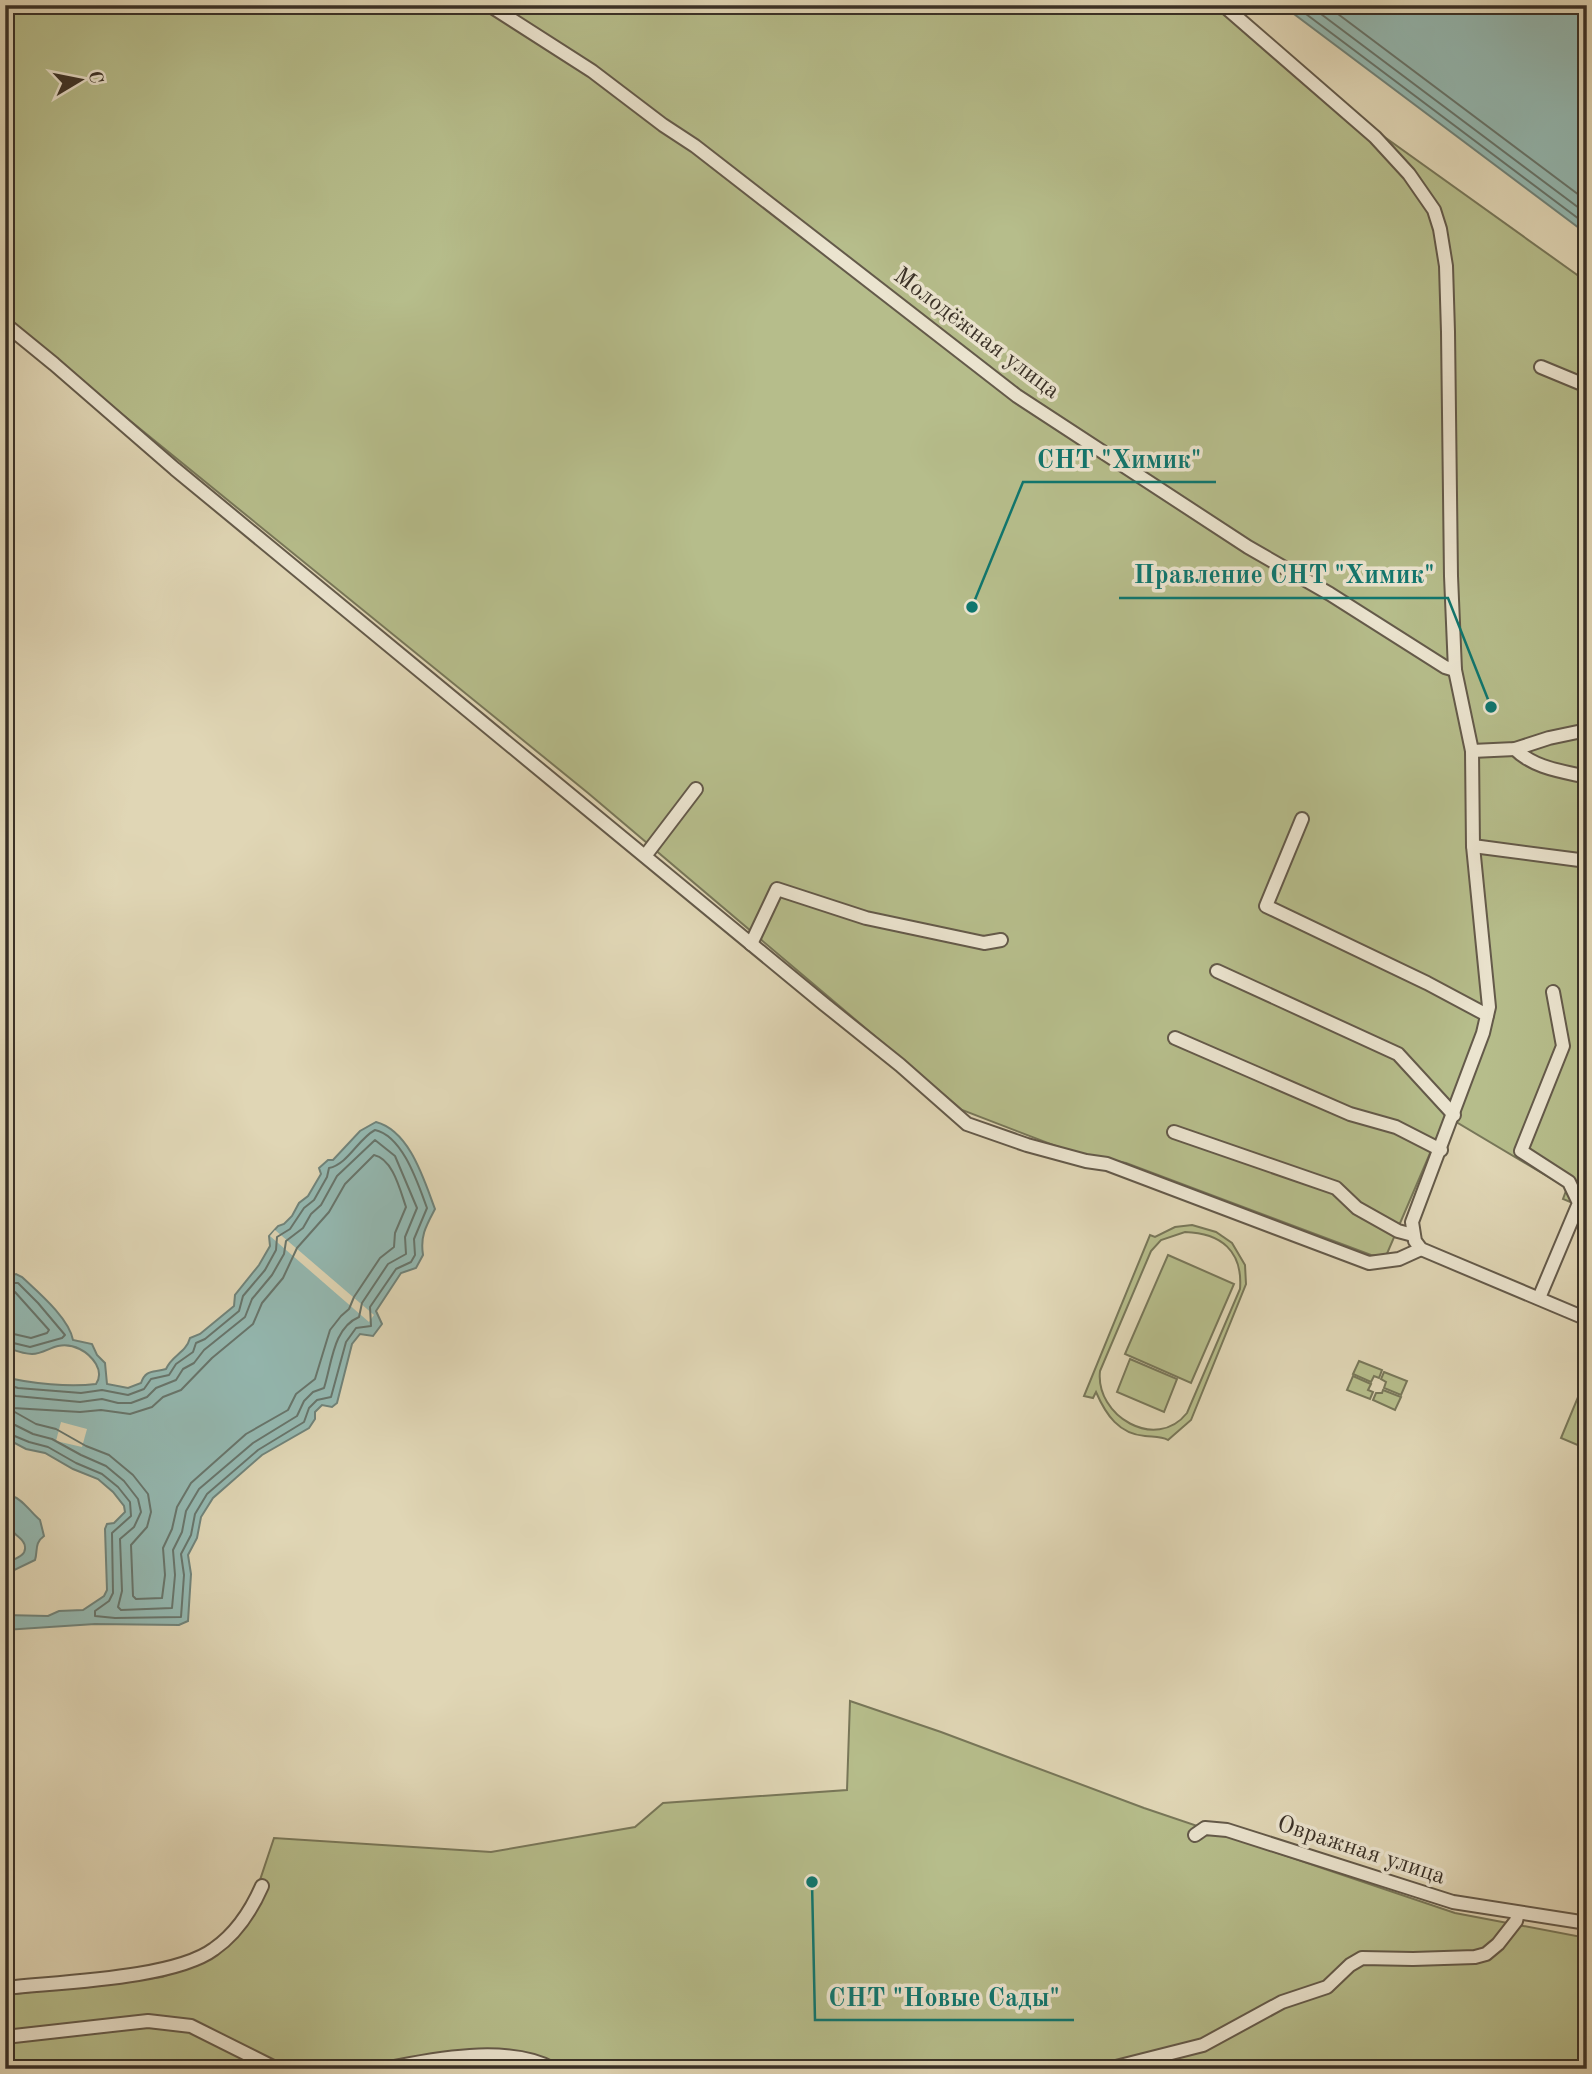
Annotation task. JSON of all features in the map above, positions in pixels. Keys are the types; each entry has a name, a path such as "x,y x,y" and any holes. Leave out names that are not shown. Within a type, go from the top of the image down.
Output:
{"street":[{"name":"Молодёжная улица","path":"489,5 592,71 695,146 1017,396 1248,547 1330,594 1445,667 1455,670"},
{"path":"1223,5 1375,137 1409,174 1434,210 1440,229 1446,267 1455,670 1472,751 1472,846 1489,1007 1483,1034 1412,1223 1413,1235 1421,1250 1587,1319"},
{"path":"5,324 175,469 901,1065 967,1124 1039,1149 1107,1164 1369,1263 1399,1258 1421,1250"},
{"path":"1541,367 1587,386"},
{"path":"1472,751 1515,748 1587,730"},
{"path":"1515,748 1526,760 1587,777"},
{"path":"645,856 696,789"},
{"path":"1302,819 1266,906 1427,983 1487,1015"},
{"path":"1472,846 1587,860"},
{"path":"751,944 777,889 866,918 984,943 1001,940"},
{"path":"1217,971 1398,1054 1454,1115"},
{"path":"1539,1298 1583,1203 1569,1182 1521,1151 1563,1046 1553,992"},
{"path":"1175,1038 1350,1114 1396,1127 1441,1150"},
{"path":"1174,1132 1336,1188 1357,1208 1398,1231 1413,1235"},
{"name":"Овражная улица","path":"1195,1835 1205,1828 1227,1830 1453,1902 1587,1923"},
{"path":"5,1988 157,1971 200,1957 213,1950 240,1924 253,1907 262,1886"},
{"path":"1108,2069 1203,2045 1282,2002 1327,1987 1350,1965 1362,1958 1475,1957 1486,1954 1498,1944 1516,1921 1518,1913"},
{"path":"5,2037 148,2021 191,2026 262,2066 277,2069"},
{"path":"384,2069 424,2061 509,2054 544,2063 553,2069"}],"green space":[{"path":"5,5 1219,5 1316,88 1587,282 1587,1209 1563,1199 1567,1188 1446,1116 1386,1256 1371,1255 1126,1163 1074,1153 962,1110 588,793 5,319"},
{"path":"1192,1225 1216,1232 1232,1243 1245,1265 1246,1284 1191,1420 1168,1440 1128,1432 1109,1416 1096,1392 1093,1398 1084,1396 1150,1235 1155,1237 1175,1227","holes":["1185,1232 1219,1240 1227,1247 1238,1264 1240,1289 1187,1413 1174,1424 1160,1429 1145,1429 1130,1424 1107,1402 1101,1387 1100,1371 1151,1251 1161,1240"]},
{"path":"1168,1255 1234,1284 1191,1383 1125,1354"},
{"path":"1130,1359 1177,1379 1164,1412 1117,1392"},
{"path":"1359,1361 1382,1370 1379,1378 1374,1376 1371,1382 1353,1374"},
{"path":"1384,1372 1407,1381 1401,1395 1384,1388 1386,1382 1381,1379"},
{"path":"1353,1376 1371,1384 1368,1390 1373,1392 1370,1399 1347,1390"},
{"path":"1583,1385 1587,1387 1587,1449 1561,1438"},
{"path":"1383,1390 1401,1397 1395,1410 1373,1400 1376,1393 1382,1393"},
{"path":"850,1701 1144,1808 1455,1913 1587,1938 1587,2069 5,2069 5,1995 162,1977 209,1960 246,1922 274,1838 491,1852 635,1827 663,1803 847,1790"}],"water":[{"path":"1282,5 1587,5 1587,234"},
{"path":"376,1122 388,1127 407,1146 435,1209 423,1237 423,1255 416,1268 401,1273 376,1311 382,1324 373,1336 360,1334 352,1344 337,1403 332,1407 322,1405 315,1412 315,1419 309,1428 262,1455 213,1498 201,1517 197,1538 188,1555 191,1574 188,1621 179,1625 95,1624 5,1630 5,1615 48,1616 59,1611 83,1610 104,1596 107,1590 105,1529 107,1524 114,1523 125,1512 124,1506 113,1492 98,1479 45,1453 26,1449 5,1438 5,1377 38,1383 86,1385 96,1384 99,1374 93,1359 75,1347 64,1345 32,1354 5,1347 7,1277 16,1274 22,1277 59,1314 73,1340 92,1344 105,1363 107,1384 128,1388 141,1383 148,1373 166,1369 190,1338 200,1334 234,1306 235,1295 270,1246 269,1236 292,1216 299,1203 308,1196 321,1174 319,1168 328,1160 333,1160 360,1131"},
{"path":"5,1481 12,1496 40,1520 44,1536 38,1544 35,1560 10,1572 5,1579 5,1552 11,1561 23,1554 25,1547 10,1524"}],"pier":[{"path":"275,1230 374,1315 369,1322 270,1236"},
{"path":"61,1422 87,1429 82,1447 56,1441"}],"place":[{"name":"СНТ \"Химик\"","path":"972,607"},
{"name":"Правление СНТ \"Химик\"","path":"1491,707"},
{"name":"СНТ \"Новые Сады\"","path":"812,1882"}]}
